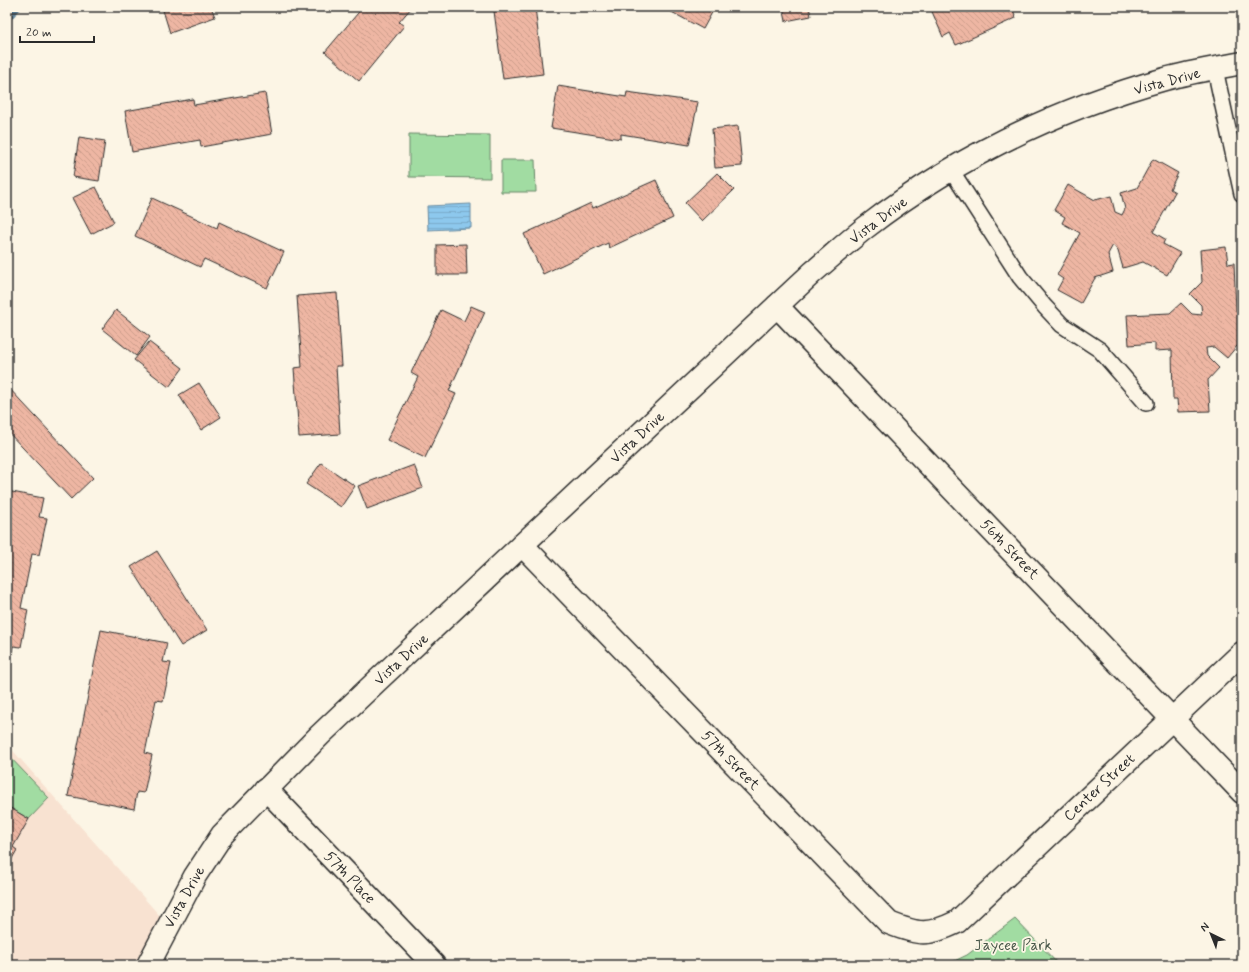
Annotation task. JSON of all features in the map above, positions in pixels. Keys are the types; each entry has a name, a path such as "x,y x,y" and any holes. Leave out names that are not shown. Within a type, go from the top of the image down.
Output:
{"street":[{"name":"Vista Drive","path":"148,965 195,876 222,835 266,789 320,735 777,306 864,229 915,192 951,170 1004,140 1083,105 1166,79 1242,63"},
{"name":"56th Street","path":"777,306 1242,792"},
{"name":"57th Street","path":"522,545 889,923 912,933 937,932 957,922"},
{"name":"Center Street","path":"957,922 1242,653"},
{"name":"57th Place","path":"266,789 434,965"}],"lane":[{"path":"1215,69 1242,194"},
{"path":"951,170 1012,266 1044,307 1062,325 1100,350 1146,403"}],"shaded area":[{"path":"7,744 168,925 148,965 7,965"}],"green space":[{"path":"409,134 490,135 490,178 409,177"},
{"path":"501,160 535,160 536,192 501,192"},
{"path":"7,754 49,798 29,819 7,806"},
{"name":"Jaycee Park","path":"1015,919 1059,965 946,965 967,955"}],"water":[{"path":"471,204 471,228 428,230 427,206"}],"building":[{"path":"162,7 211,7 215,17 170,33"},
{"path":"363,7 412,7 399,22 404,26 359,81 325,52"},
{"path":"500,7 535,7 543,74 503,79 494,11 501,10"},
{"path":"667,7 715,7 703,29 666,9"},
{"path":"783,7 809,7 811,16 786,21"},
{"path":"930,7 1012,7 1016,18 956,45 950,33 943,37"},
{"path":"558,86 626,97 627,92 698,102 689,145 621,134 621,139 551,128"},
{"path":"265,93 272,134 201,147 200,140 132,152 125,111 193,99 194,105"},
{"path":"738,126 742,166 715,168 712,129"},
{"path":"79,137 105,141 99,181 73,177"},
{"path":"1153,159 1178,173 1170,189 1175,192 1153,232 1165,239 1163,244 1180,253 1167,275 1143,262 1123,268 1118,251 1113,245 1108,254 1113,272 1095,278 1081,303 1057,290 1063,279 1057,275 1080,233 1062,223 1065,217 1054,210 1068,185 1095,200 1111,196 1115,212 1122,215 1125,209 1121,193 1137,188"},
{"path":"717,173 734,190 702,221 685,203"},
{"path":"656,180 673,218 609,248 608,243 543,274 524,234 591,203 593,208"},
{"path":"96,187 114,222 91,234 72,198"},
{"path":"152,198 217,228 219,222 284,252 267,288 204,259 200,267 135,236"},
{"path":"466,244 467,275 437,275 437,245"},
{"path":"1226,247 1228,264 1234,263 1236,311 1242,310 1242,346 1237,346 1227,358 1214,347 1206,348 1207,356 1219,368 1208,380 1210,411 1178,412 1177,399 1173,399 1172,350 1155,351 1155,343 1129,345 1127,315 1170,313 1181,303 1192,314 1202,315 1201,305 1190,294 1202,282 1200,250"},
{"path":"337,293 342,366 336,366 340,434 299,437 294,368 302,367 297,296"},
{"path":"471,306 485,312 449,391 456,394 425,458 387,440 418,377 411,373 441,310 464,321"},
{"path":"116,310 150,337 136,356 102,329"},
{"path":"149,342 183,368 169,387 134,360"},
{"path":"199,383 221,417 201,430 179,395"},
{"path":"7,386 93,478 71,499 7,431"},
{"path":"321,463 355,486 341,507 306,484"},
{"path":"414,465 423,488 367,509 358,486"},
{"path":"7,491 43,498 39,517 47,518 39,555 32,554 21,608 28,610 21,647 13,646 10,663 7,662"},
{"path":"157,551 207,630 181,646 131,567"},
{"path":"101,630 167,643 163,662 171,663 163,701 156,700 145,753 152,755 144,793 137,792 134,809 68,796"},
{"path":"7,806 29,819 13,847 17,850 10,862 7,860"}],"waterway":[{"path":"7,19 18,7"}]}
